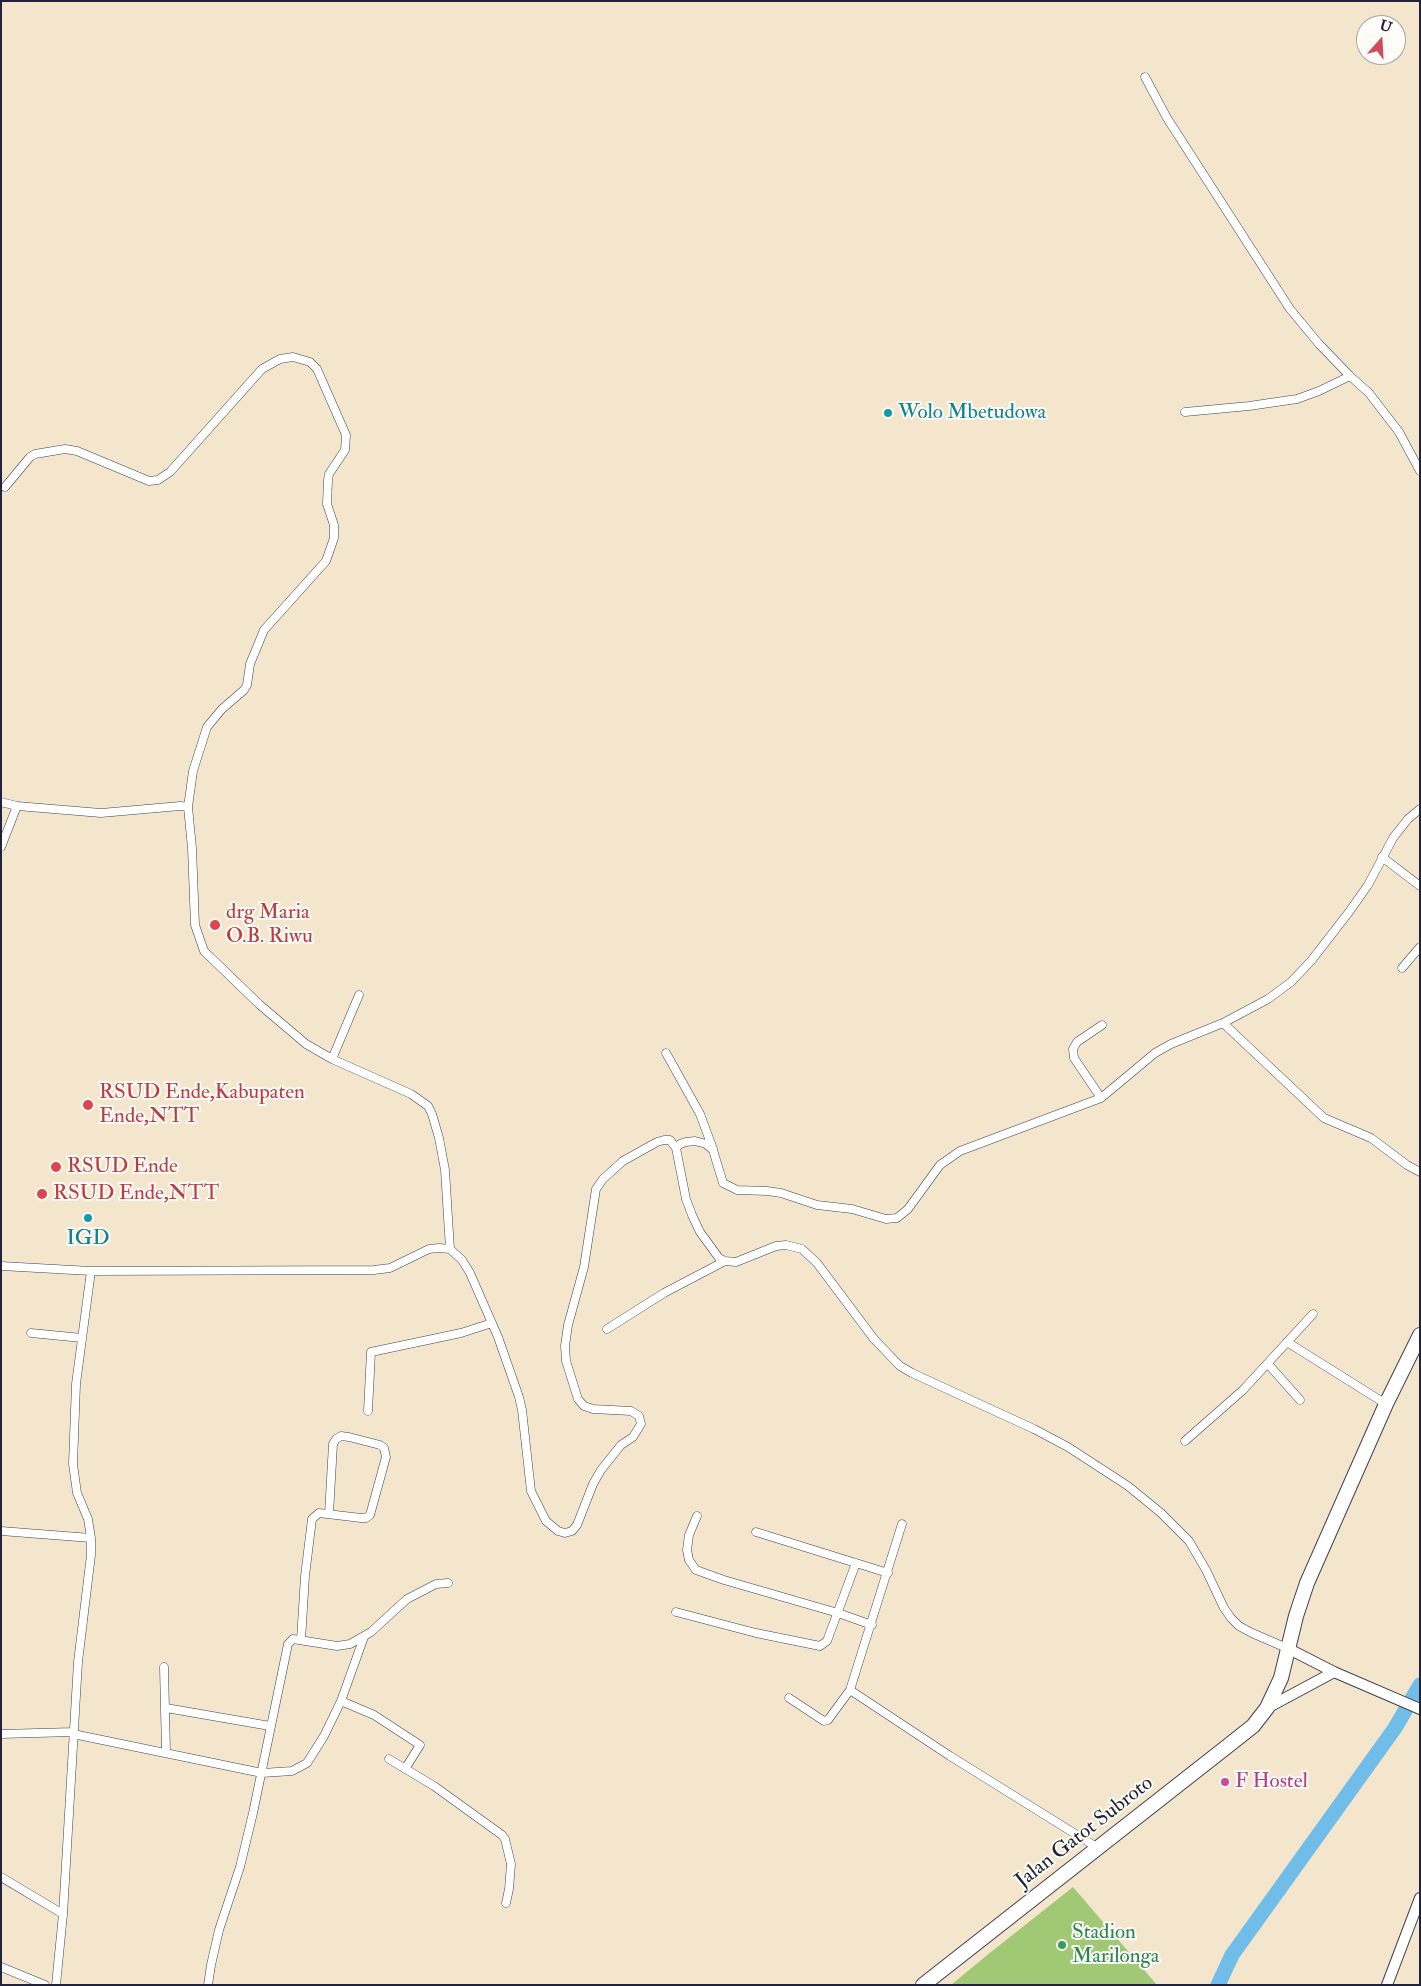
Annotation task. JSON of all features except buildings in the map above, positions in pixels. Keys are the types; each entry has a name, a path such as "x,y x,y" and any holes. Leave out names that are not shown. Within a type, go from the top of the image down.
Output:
{"highway":[{"name":"Jalan Gatot Subroto","path":"923,1985 1247,1731 1268,1708 1281,1678 1296,1616 1307,1584 1386,1404 1420,1335"}],"street":[{"path":"1145,77 1167,118 1290,309 1319,344 1350,376 1369,392 1396,428 1420,471"},
{"path":"5,487 30,457 35,454 65,449 77,451 148,481 158,480 170,472 262,369 280,359 293,357 310,362 316,369 346,436 345,450 329,474 328,480 327,504 334,525 334,538 326,561 264,630 250,664 247,685 244,690 222,709 207,727 193,771 188,807 192,848 194,924 204,951 260,1005 306,1044 332,1059 411,1094 428,1106 439,1138 445,1170 450,1249"},
{"path":"1184,412 1296,399 1319,391 1350,376"},
{"path":"1,802 18,806 101,813 180,806 188,807"},
{"path":"1,847 18,806"},
{"path":"666,1052 700,1114 723,1183 737,1190 774,1192 817,1205 852,1209 886,1219 897,1218 908,1209 940,1165 960,1151 1101,1098 1155,1053 1171,1044 1223,1023 1268,999 1291,982 1311,961 1368,885 1393,838 1408,819 1420,809"},
{"path":"1382,857 1420,886"},
{"path":"1402,968 1420,947"},
{"path":"332,1059 359,995"},
{"path":"1223,1023 1324,1118 1371,1138 1407,1165 1420,1172"},
{"path":"1101,1098 1074,1058 1073,1049 1077,1042 1102,1025"},
{"path":"1,1266 91,1271 374,1270 390,1268 429,1249 450,1249 462,1260 470,1274 492,1323 522,1410 531,1491 539,1509 552,1527 565,1533 572,1531 577,1526 593,1484 601,1470 622,1445 633,1437 641,1424 639,1416 631,1411 594,1409 584,1406 578,1399 566,1361 565,1346 568,1326 584,1267 596,1190 603,1179 623,1161 656,1142 670,1140 676,1148 686,1199 692,1215 714,1254 725,1261 736,1262 776,1246 786,1245 802,1249 817,1263 874,1340 900,1366 1068,1447 1143,1497 1188,1541 1206,1570 1224,1608 1239,1626 1252,1634 1334,1672 1420,1709"},
{"path":"676,1148 680,1144 695,1141 706,1144 713,1150"},
{"path":"607,1329 664,1293 725,1261"},
{"path":"56,1985 73,1733 92,1538 88,1519 78,1493 73,1464 76,1384 91,1271"},
{"path":"1184,1441 1243,1390 1313,1314"},
{"path":"368,1411 371,1352 461,1333 492,1323"},
{"path":"32,1333 82,1338"},
{"path":"1287,1342 1386,1404"},
{"path":"1268,1364 1300,1400"},
{"path":"302,1640 312,1519 319,1513 361,1518 366,1518 370,1515 386,1457 384,1448 380,1445 349,1437 341,1436 336,1439 334,1444 329,1514"},
{"path":"697,1516 689,1535 687,1550 689,1560 696,1570 872,1625"},
{"path":"789,1698 824,1721 828,1720 850,1690 872,1625 902,1524"},
{"path":"1,1531 92,1538"},
{"path":"756,1532 888,1572"},
{"path":"676,1612 756,1633 817,1646 827,1641 856,1563"},
{"path":"208,1985 210,1965 219,1930 240,1867 262,1773 288,1644 293,1639 337,1646 350,1644 364,1637 408,1599 436,1584 448,1583"},
{"path":"1,1734 73,1733 262,1773 292,1771 307,1763 324,1736 341,1701 364,1637"},
{"path":"164,1667 166,1752"},
{"path":"1268,1708 1334,1672"},
{"path":"850,1690 950,1756 1098,1848"},
{"path":"341,1701 374,1715 420,1744 405,1769"},
{"path":"166,1708 270,1726"},
{"path":"389,1759 462,1805 502,1835 505,1839 511,1864 506,1903"},
{"path":"1,1877 62,1914"},
{"path":"1387,1985 1420,1898"},
{"path":"1,1967 45,1985"}],"green space":[{"name":"Stadion Marilonga","path":"1073,1887 1157,1985 951,1985 986,1956"}],"waterway":[{"path":"1218,1985 1232,1955 1395,1728 1420,1685"}],"place":[{"name":"Wolo Mbetudowa","path":"888,413"},
{"name":"drg Maria O.B. Riwu","path":"215,925"},
{"name":"RSUD Ende,Kabupaten Ende,NTT","path":"88,1105"},
{"name":"RSUD Ende","path":"56,1167"},
{"name":"RSUD Ende,NTT","path":"42,1194"},
{"name":"IGD","path":"88,1218"},
{"name":"F Hostel","path":"1225,1782"},
{"name":"Stadion Marilonga","path":"1062,1945"}]}
